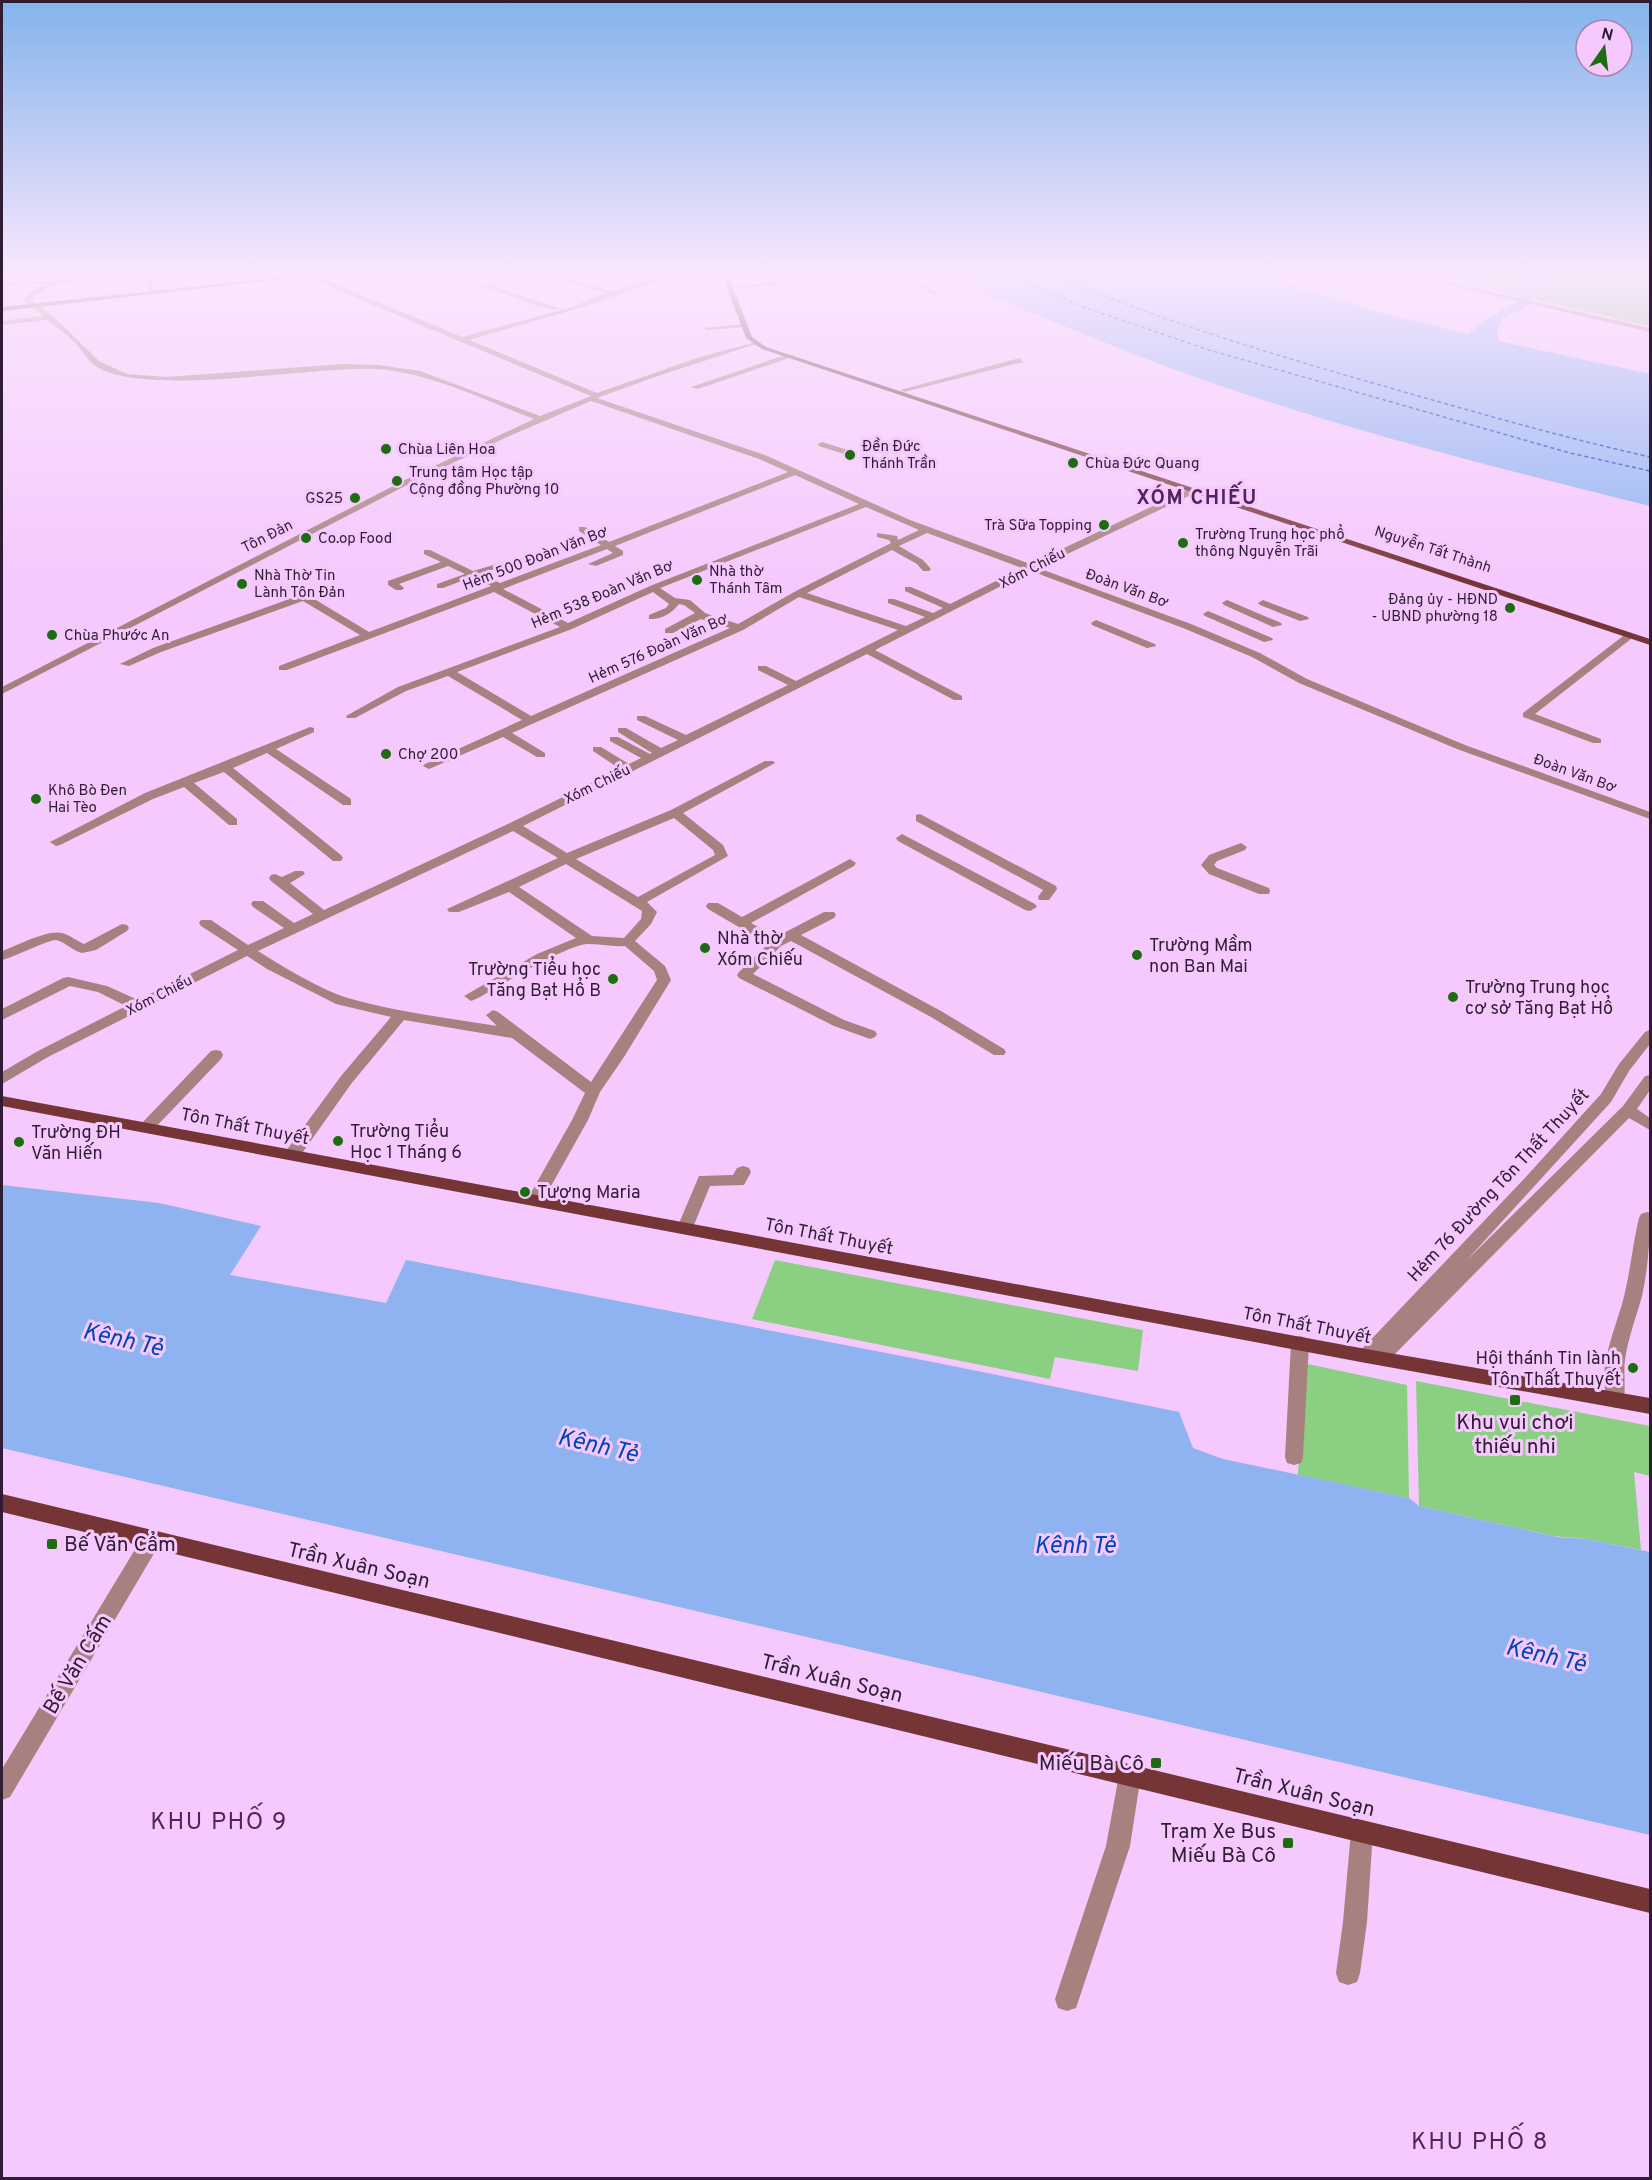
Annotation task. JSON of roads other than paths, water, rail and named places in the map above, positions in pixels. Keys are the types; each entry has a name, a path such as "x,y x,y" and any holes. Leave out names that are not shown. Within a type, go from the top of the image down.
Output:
{"main road":[{"name":"Nguyễn Tất Thành","path":"856,377 1650,642"},
{"name":"Nguyễn Tất Thành","path":"861,377 901,391 911,397 1650,636"},
{"name":"Tôn Thất Thuyết","path":"2,1101 1300,1344 1650,1406"},
{"name":"Trần Xuân Soạn","path":"2,1503 1650,1900"}],"street":[{"path":"136,377 166,379 197,377"},
{"path":"427,377 538,418"},
{"name":"Đoàn Văn Bơ","path":"547,377 592,396 797,471 832,490 925,530 1187,626 1256,655 1303,681 1461,747 1650,816"},
{"name":"Tôn Đản","path":"2,691 371,500 538,418 592,396 651,377"},
{"path":"695,387 727,377"},
{"path":"901,391 956,377"},
{"path":"822,444 851,453 850,459"},
{"name":"Hẻm 500 Đoàn Văn Bơ","path":"283,669 607,547 797,471"},
{"name":"Xóm Chiếu","path":"2,1079 138,1006 292,928 514,826 951,608 1196,489"},
{"name":"Hẻm 538 Đoàn Văn Bơ","path":"351,716 402,689 568,627 653,588 866,504"},
{"path":"582,529 607,547 620,553 593,564"},
{"name":"Hẻm 576 Đoàn Văn Bơ","path":"429,766 739,628 799,593 925,530"},
{"path":"880,535 894,538 895,545 920,562 926,569"},
{"path":"427,552 471,573 568,627"},
{"path":"399,588 391,583 447,563"},
{"path":"440,586 494,566"},
{"path":"125,664 157,650 328,588"},
{"path":"653,588 672,601 687,602 700,612 700,615 739,628"},
{"path":"908,589 951,608"},
{"path":"799,593 819,603 881,619 907,630"},
{"path":"302,596 370,637"},
{"path":"652,617 669,610 674,604 672,601"},
{"path":"891,601 935,616"},
{"path":"1227,603 1277,625"},
{"path":"1263,603 1304,619"},
{"path":"1208,614 1268,640"},
{"path":"669,631 700,615"},
{"path":"1096,622 1151,646"},
{"path":"1597,741 1527,716 1631,635"},
{"path":"868,650 958,698"},
{"path":"762,668 797,685"},
{"path":"449,672 531,721"},
{"path":"2,677 23,680"},
{"path":"641,718 687,740"},
{"path":"56,842 149,796 225,768 310,730"},
{"path":"503,732 542,755"},
{"path":"618,735 655,755"},
{"path":"267,748 347,802"},
{"path":"597,749 628,769"},
{"path":"454,909 510,887 592,846 675,813 769,763"},
{"path":"225,768 338,858"},
{"path":"187,783 233,822"},
{"path":"638,902 722,856 719,848 675,813"},
{"path":"920,818 1051,889 1044,897"},
{"path":"514,826 570,858 650,912 647,921 633,932 628,942"},
{"path":"902,838 1030,907"},
{"path":"1240,847 1213,858 1207,865 1213,871 1264,891"},
{"path":"741,923 850,863"},
{"path":"299,874 278,880 321,914"},
{"path":"510,887 588,939 606,943 628,942 660,969 664,980 619,1054 593,1091 580,1120 535,1200"},
{"path":"258,904 292,928"},
{"path":"712,906 776,943"},
{"path":"829,915 776,943 744,975 839,1023 870,1034"},
{"path":"206,923 310,987 341,1001 401,1015 516,1034"},
{"path":"2,956 33,945 47,937 59,936 82,949 91,947 122,928"},
{"path":"792,936 936,1014 999,1052"},
{"path":"471,996 542,957 588,939"},
{"path":"2,1015 68,981 102,989 138,1006"},
{"path":"292,1155 346,1080 401,1015"},
{"path":"493,1015 593,1091"},
{"name":"Hẻm 76 Đường Tôn Thất Thuyết","path":"1373,1357 1598,1106 1650,1035"},
{"path":"146,1128 216,1055"},
{"path":"1373,1357 1628,1110 1650,1080"},
{"path":"1628,1110 1650,1125"},
{"path":"685,1228 705,1180 738,1180 743,1172"},
{"path":"1616,1400 1613,1386 1620,1335 1633,1296 1647,1218"},
{"path":"1294,1457 1300,1344"},
{"name":"Bế Văn Cấm","path":"2,1789 152,1539"},
{"path":"1067,1999 1118,1846 1130,1775"},
{"path":"1348,1973 1355,1922 1362,1831"}],"water":[{"path":"1196,377 1650,377 1650,506 1438,452"},
{"name":"Kênh Tẻ","path":"2,1185 159,1203 261,1226 230,1275 386,1303 406,1260 943,1364 1179,1412 1193,1448 1223,1459 1409,1498 1419,1506 1558,1537 1586,1539 1650,1552 1650,1835 2,1448"}],"place":[{"name":"Chùa Liên Hoa","path":"386,449"},
{"name":"Đền Đức Thánh Trần","path":"850,455"},
{"name":"Chùa Đức Quang","path":"1073,463"},
{"name":"Trung tâm Học tập Cộng đồng Phường 10","path":"397,481"},
{"name":"GS25","path":"355,498"},
{"name":"Trà Sữa Topping","path":"1104,525"},
{"name":"Co.op Food","path":"306,538"},
{"name":"Trường Trung học phổ thông Nguyễn Trãi","path":"1183,543"},
{"name":"Nhà thờ Thánh Tâm","path":"697,580"},
{"name":"Nhà Thờ Tin Lành Tôn Đản","path":"242,584"},
{"name":"Đảng ủy - HĐND - UBND phường 18","path":"1510,608"},
{"name":"Chùa Phước An","path":"52,635"},
{"name":"Chợ 200","path":"386,754"},
{"name":"Khô Bò Đen Hai Tèo","path":"36,799"},
{"name":"Nhà thờ Xóm Chiếu","path":"705,948"},
{"name":"Trường Mầm non Ban Mai","path":"1137,955"},
{"name":"Trường Tiểu học Tăng Bạt Hổ B","path":"613,979"},
{"name":"Trường Trung học cơ sở Tăng Bạt Hổ","path":"1453,997"},
{"name":"Trường Tiểu Học 1 Tháng 6","path":"338,1141"},
{"name":"Trường ĐH Văn Hiến","path":"19,1142"},
{"name":"Tượng Maria","path":"525,1192"},
{"name":"Hội thánh Tin lành Tôn Thất Thuyết","path":"1633,1368"},
{"name":"Khu vui chơi thiếu nhi","path":"1515,1400"},
{"name":"Bế Văn Cẩm","path":"52,1544"},
{"name":"Miếu Bà Cô","path":"1156,1763"},
{"name":"Trạm Xe Bus Miếu Bà Cô","path":"1288,1843"}],"district":[{"name":"XÓM CHIẾU","path":"1197,497"},
{"name":"KHU PHỐ 9","path":"219,1821"},
{"name":"KHU PHỐ 8","path":"1480,2141"}]}
